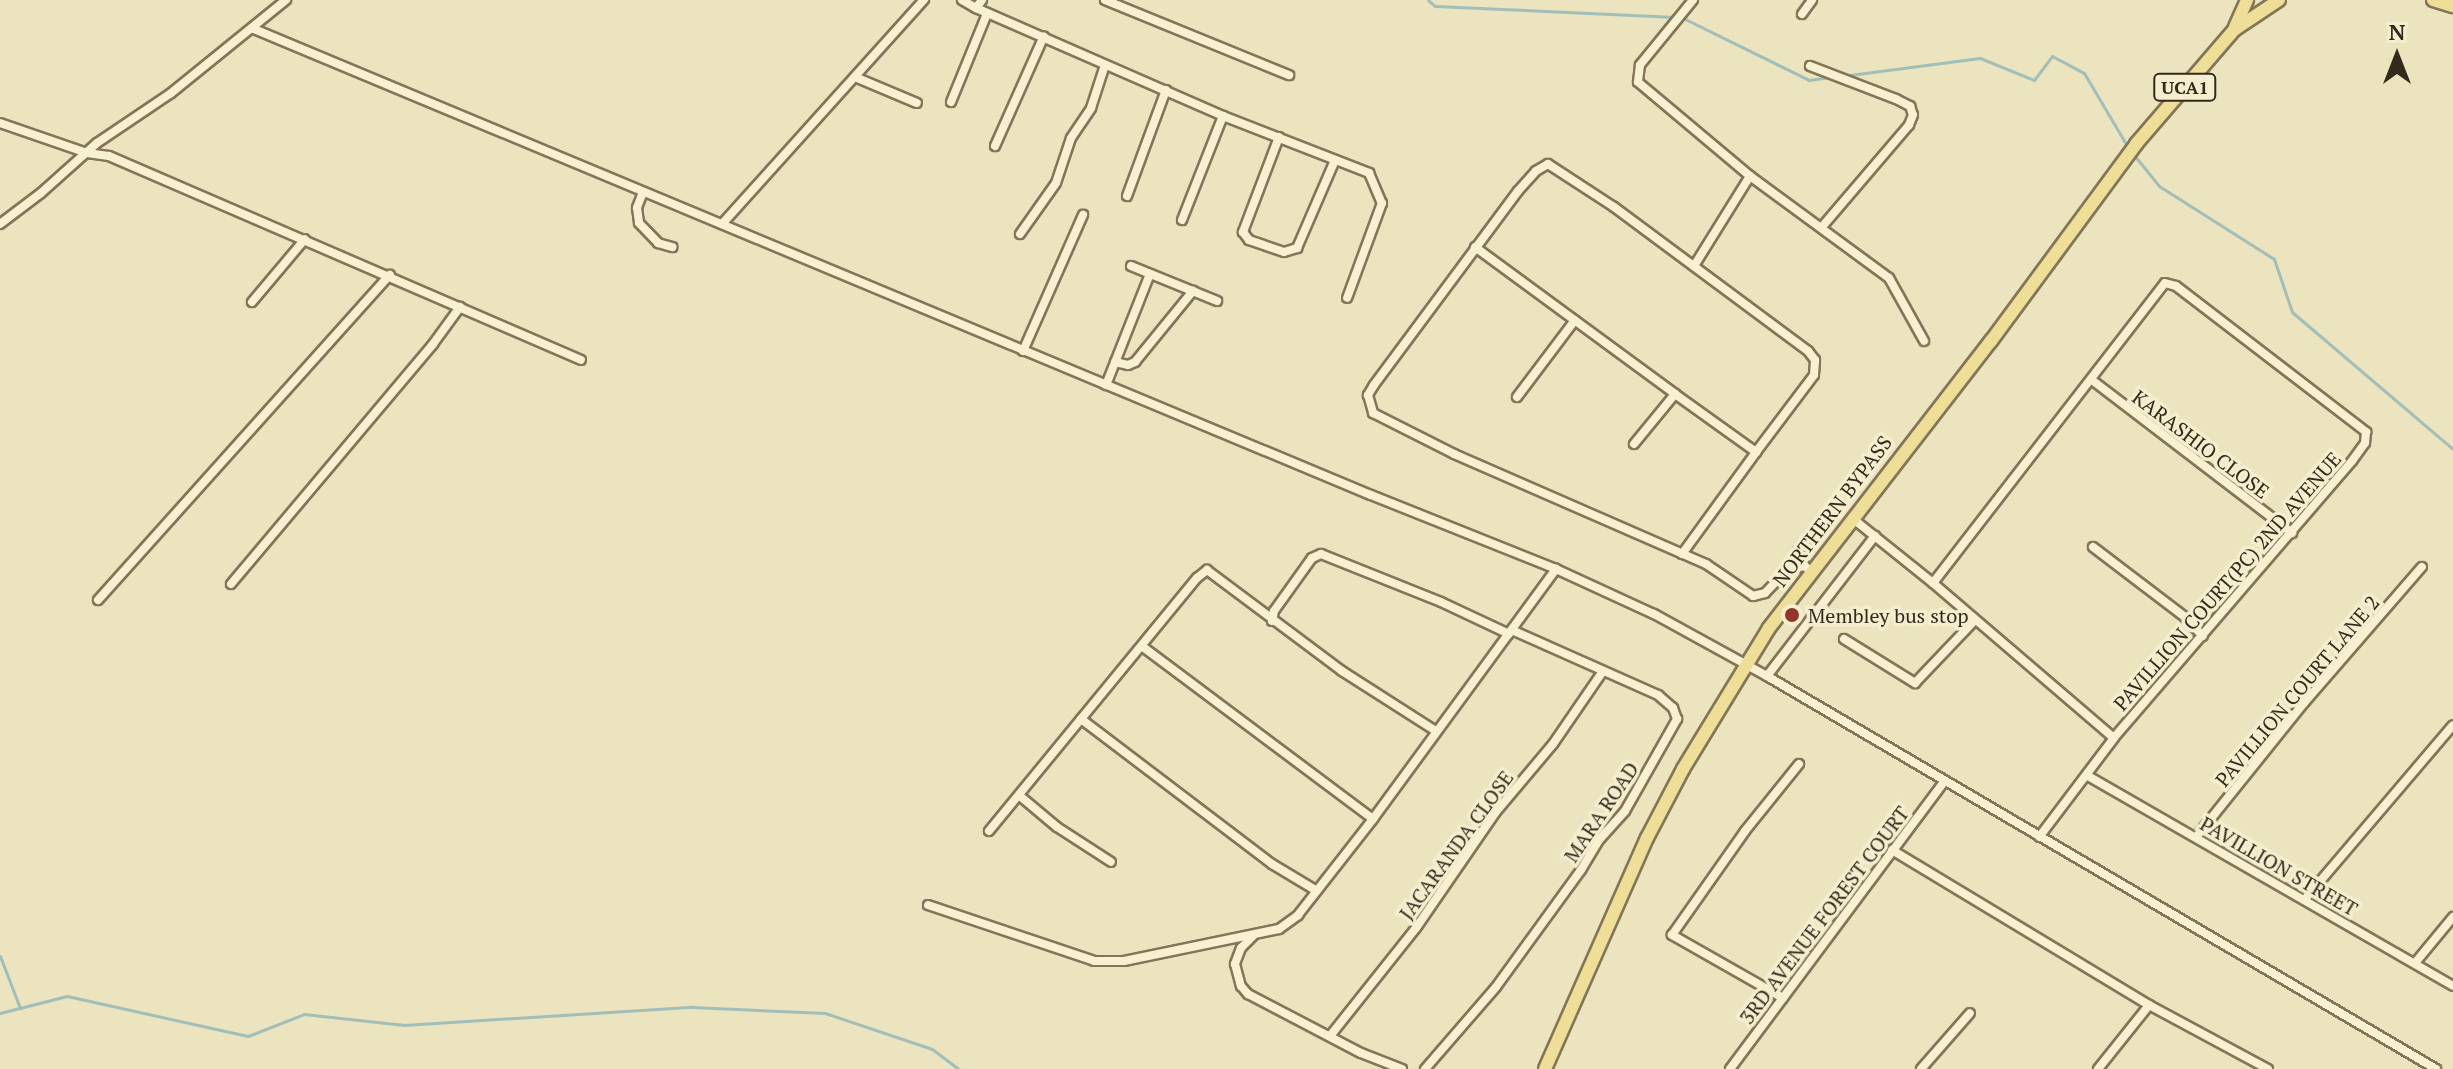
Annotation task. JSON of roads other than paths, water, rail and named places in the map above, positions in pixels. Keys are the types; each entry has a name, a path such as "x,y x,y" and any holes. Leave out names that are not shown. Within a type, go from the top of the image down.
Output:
{"main road":[{"name":"UCA1","path":"2234,30 2247,0"},
{"name":"UCA1","path":"2234,30 2279,0"},
{"path":"2433,0 2453,6"},
{"name":"NORTHERN BYPASS","path":"1545,1069 1647,838 1746,664 1810,571 1991,341 2123,160 2234,30"}],"street":[{"path":"267,0 277,7"},
{"path":"0,224 87,153 254,29 286,0"},
{"path":"722,224 924,0"},
{"path":"962,0 979,4 987,14 1044,36 1223,116 1369,173 1382,203 1347,298"},
{"path":"1105,0 1289,75"},
{"path":"1693,0 1640,65 1638,82 1750,176 1889,278 1924,341"},
{"path":"1802,14 1812,0"},
{"path":"951,102 987,14"},
{"path":"254,29 1023,351 1556,569 1654,614 1767,676 2436,1069"},
{"path":"995,146 1044,36"},
{"path":"1020,234 1056,183 1067,147 1091,108 1105,65"},
{"path":"1810,66 1896,99 1910,106 1913,115 1909,125 1822,227"},
{"path":"855,77 917,103"},
{"path":"1127,196 1166,90"},
{"path":"1182,220 1223,116"},
{"path":"0,123 87,153 109,156 581,360"},
{"path":"1279,137 1243,232 1249,240 1284,252 1297,248 1335,160"},
{"path":"1682,554 1814,375 1815,360 1808,351 1694,266 1548,164 1536,171 1518,191 1374,385 1368,395 1373,413 1454,454 1682,554 1706,564 1757,597 1793,568 1805,566 1810,571"},
{"path":"1694,266 1750,176"},
{"path":"643,192 637,208 639,223 658,243 672,247"},
{"path":"0,215 20,210"},
{"path":"1023,351 1083,215"},
{"path":"252,302 305,239"},
{"path":"1475,247 1756,452"},
{"path":"1131,266 1217,301"},
{"path":"1106,385 1150,274"},
{"path":"98,600 390,275"},
{"name":"PAVILLION COURT(PC) 2ND AVENUE","path":"1933,583 2092,380 2161,286 2170,283 2360,426 2367,436 2292,533 2114,738 2039,837"},
{"path":"1115,362 1128,365 1135,362 1193,291"},
{"path":"231,584 433,344 460,307"},
{"path":"1517,397 1575,320"},
{"name":"KARASHIO CLOSE","path":"2092,380 2292,533"},
{"path":"1634,444 1675,394"},
{"path":"1793,568 1798,551 1835,503"},
{"path":"1852,518 2114,738"},
{"path":"1767,676 1875,536"},
{"path":"2093,547 2185,617 2203,636"},
{"name":"MARA ROAD","path":"1272,621 1274,611 1312,558 1321,554 1603,671 1666,701 1676,714 1675,726 1625,811 1599,840 1581,870 1496,987 1425,1069"},
{"name":"PAVILLION COURT LANE 2","path":"2197,836 2304,703 2422,567"},
{"path":"928,905 1094,961 1124,961 1253,936 1287,924 1373,819 1556,569"},
{"path":"989,831 1197,578 1207,570 1272,621 1436,731"},
{"path":"1844,639 1915,683 1975,620"},
{"path":"1143,647 1373,819"},
{"name":"JACARANDA CLOSE","path":"1330,1036 1438,898 1495,813 1553,744 1603,671"},
{"path":"1081,719 1272,864 1317,891"},
{"path":"2305,899 2453,725"},
{"path":"1783,998 1672,935 1745,831 1799,764"},
{"name":"PAVILLION STREET","path":"2088,776 2453,986"},
{"name":"3RD AVENUE FOREST COURT","path":"1730,1069 1945,781"},
{"path":"1020,796 1057,827 1111,862"},
{"path":"1892,850 2149,1005 2268,1069"},
{"path":"2415,963 2453,917"},
{"path":"1253,936 1241,948 1235,964 1244,991 1259,1003 1361,1053 1402,1069"},
{"path":"2098,1069 2149,1005"},
{"path":"1921,1069 1970,1013"}],"waterway":[{"path":"1428,0 1435,6 1681,17 1809,80 1831,77"},
{"path":"1842,76 1980,58 2034,80 2052,56 2084,73 2129,149"},
{"path":"2134,155 2159,186 2274,259 2292,312 2453,449"},
{"path":"0,956 20,1008"},
{"path":"0,1013 67,996 248,1036 304,1014 404,1025 692,1007 825,1013 932,1049 959,1069"}],"place":[{"name":"Membley bus stop","path":"1792,615"}]}
